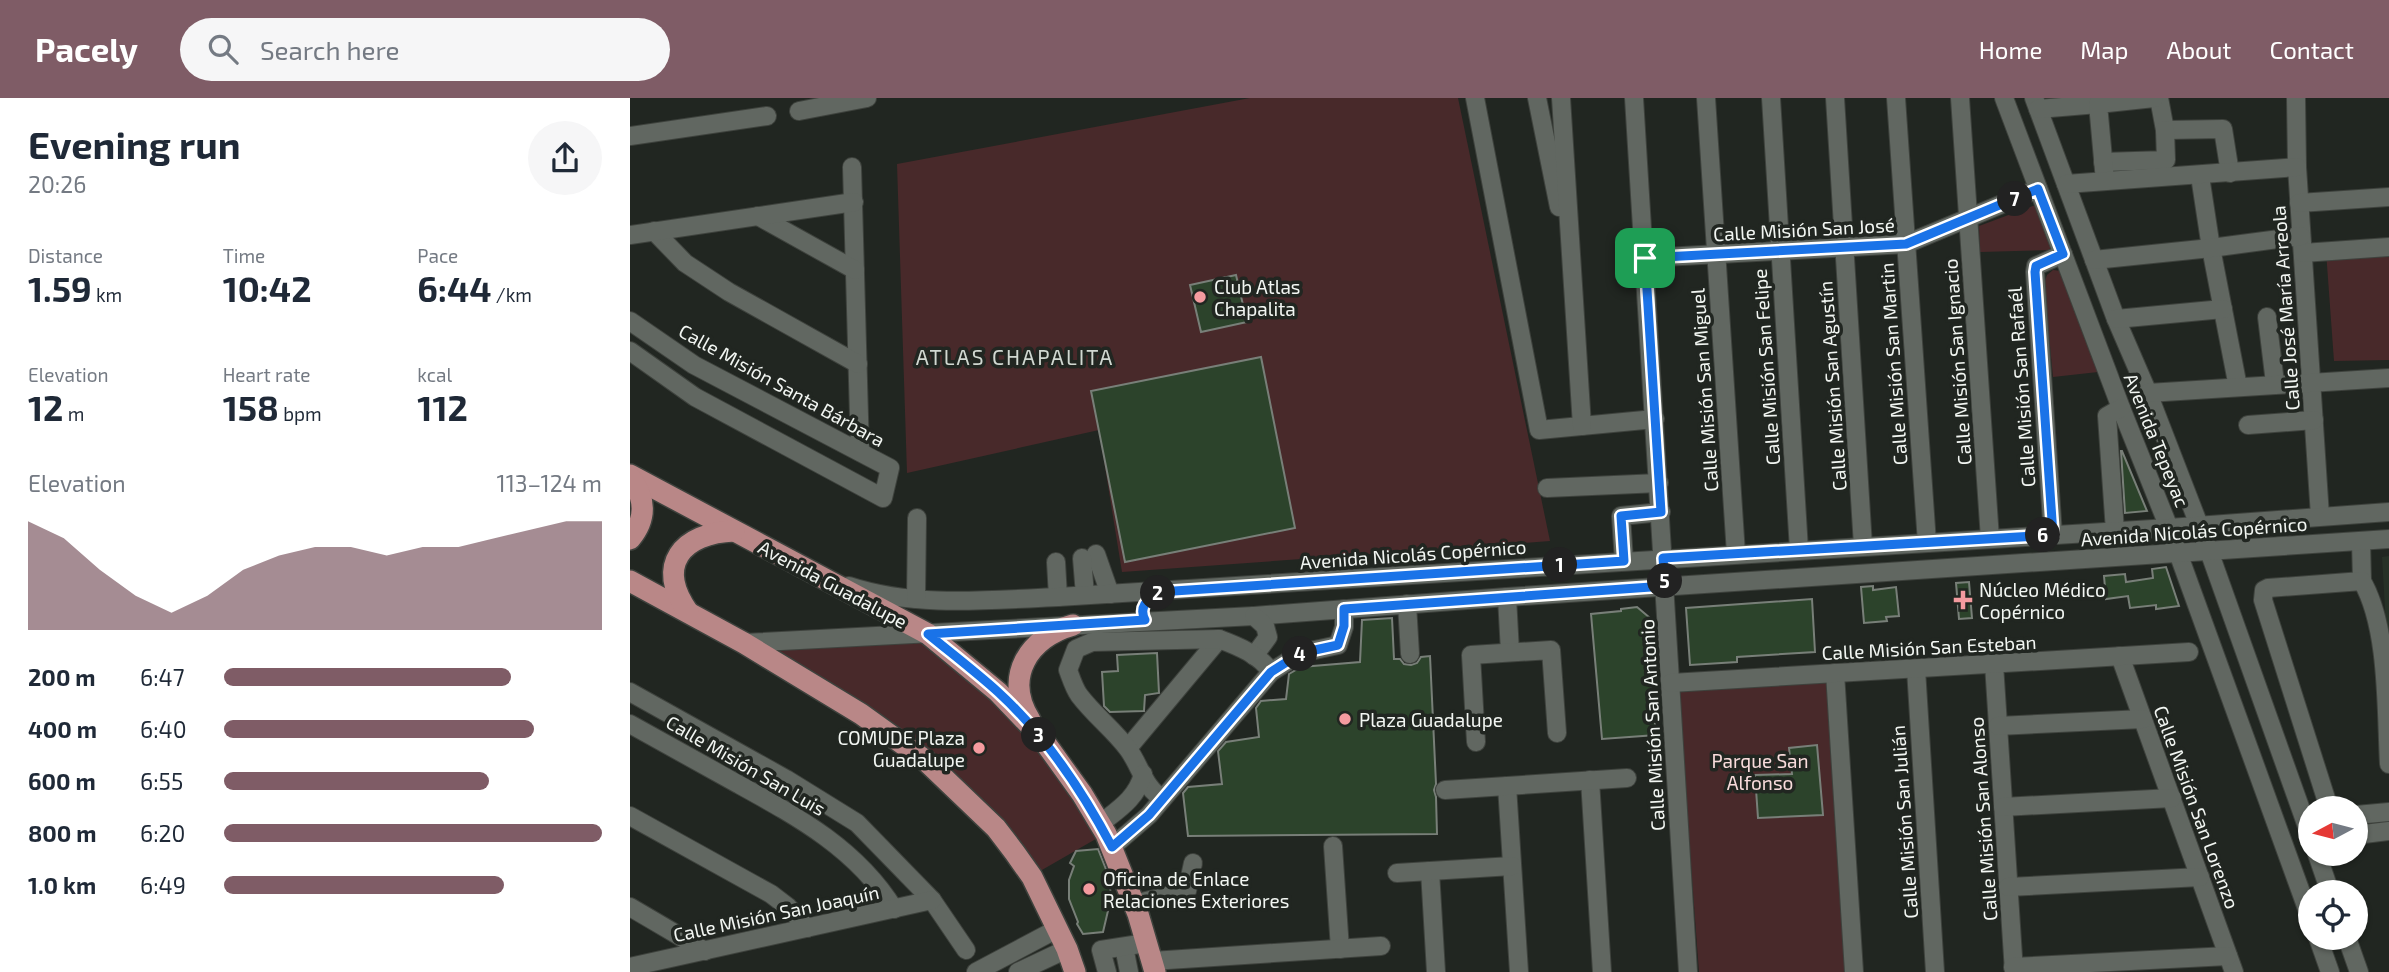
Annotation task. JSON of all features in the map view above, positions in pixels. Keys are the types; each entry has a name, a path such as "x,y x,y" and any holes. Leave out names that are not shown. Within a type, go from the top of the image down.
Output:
{"main road":[{"name":"Avenida Guadalupe","path":"630,476 928,634 998,692 1041,737 1100,824 1134,904 1151,959"},
{"path":"630,476 640,493 643,511 642,523 630,539"},
{"path":"688,612 675,583 674,570 679,554 701,535 734,530"},
{"path":"630,581 744,643 861,714 925,760 996,828 1032,877 1067,949 1075,972"},
{"path":"1041,737 1023,705 1020,681 1022,667 1026,656 1040,640 1073,625"}],"street":[{"path":"799,111 867,98"},
{"path":"1475,98 1539,430 1655,419"},
{"path":"1537,98 1572,272"},
{"path":"1562,98 1582,426"},
{"name":"Calle Misión San Antonio","path":"1634,98 1688,972"},
{"name":"Calle Misión San Miguel","path":"1706,98 1736,554"},
{"name":"Calle Misión San Felipe","path":"1771,98 1799,550"},
{"name":"Calle Misión San Agustín","path":"1835,98 1863,546"},
{"name":"Calle Misión San Martin","path":"1896,98 1927,542"},
{"name":"Calle Misión San Ignacio","path":"1960,98 1990,539"},
{"name":"Avenida Tepeyac","path":"2004,98 2179,553 2298,884"},
{"path":"2036,104 2157,98 2165,130 2167,169"},
{"name":"Calle José María Arreola","path":"2296,98 2299,203 2320,516"},
{"path":"2098,101 2105,181"},
{"name":"Avenida Tepeyac","path":"2036,104 2114,313 2209,551 2298,802"},
{"path":"630,136 767,117"},
{"path":"2165,130 2223,129 2230,173"},
{"path":"2103,162 2167,169 2200,176 2297,167"},
{"path":"852,167 860,452"},
{"path":"2066,184 2105,181 2167,169"},
{"path":"2200,176 2238,387"},
{"name":"Calle Misión San José","path":"1645,258 1906,244 2038,189"},
{"path":"2299,203 2389,197"},
{"path":"630,235 854,202"},
{"path":"758,216 855,270"},
{"path":"654,231 696,271 858,365"},
{"path":"2094,260 2211,248 2302,244 2389,247"},
{"name":"Calle Misión San Rafaél","path":"2053,535 2035,272 2036,266 2041,262 2063,254"},
{"path":"2084,311 2114,313 2223,309"},
{"path":"2267,317 2274,383"},
{"name":"Calle Misión Santa Bárbara","path":"630,321 694,365 890,468 883,498 695,397 630,351"},
{"path":"682,388 694,365"},
{"path":"2148,393 2274,383 2389,378"},
{"path":"2115,531 2107,416 2121,408"},
{"path":"2248,425 2314,419"},
{"path":"1547,488 1659,483"},
{"path":"1624,561 1621,516 1661,512"},
{"name":"Avenida Nicolás Copérnico","path":"819,576 859,589 942,601 1058,597 2389,512"},
{"path":"916,598 917,518"},
{"name":"Avenida Nicolás Copérnico","path":"744,643 1254,616 1665,586 2389,539"},
{"path":"2361,541 2362,581 2377,618 2384,672 2389,764"},
{"path":"1085,595 1089,556 1110,594"},
{"path":"1056,562 1058,597"},
{"path":"2325,796 2263,595 2264,590 2271,586 2362,581"},
{"path":"1145,620 1142,614 1143,606 1159,592"},
{"path":"1507,597 1510,652"},
{"path":"1407,604 1410,654"},
{"path":"1112,847 1149,815 1271,672 1301,653 1338,645 1344,626 1344,609"},
{"path":"1254,616 1265,626 1268,637 1254,656"},
{"path":"1163,798 1149,789 1128,748 1077,693 1068,670 1076,649 1092,642 1219,639 1238,645 1265,663 1271,672"},
{"path":"1128,748 1219,639"},
{"path":"1476,742 1471,655 1551,650 1557,733"},
{"name":"Calle Misión San Esteban","path":"1671,683 2189,652"},
{"name":"Calle Misión San Lorenzo","path":"2120,656 2231,964"},
{"name":"Calle Misión San Alonso","path":"1994,664 2014,970"},
{"name":"Calle Misión San Julián","path":"1916,669 1934,972"},
{"path":"1835,673 1854,972"},
{"path":"630,692 796,785 857,823 932,901 966,950"},
{"path":"1998,726 2143,719"},
{"name":"Calle Misión San Luis","path":"630,724 818,830 868,873 883,890 894,909"},
{"path":"1100,824 1131,799 1140,786 1143,774"},
{"path":"1445,790 1627,778"},
{"path":"1590,780 1602,972"},
{"path":"1507,786 1519,972"},
{"path":"2003,807 2172,798"},
{"path":"2368,814 2389,812"},
{"path":"630,816 771,894 788,907 807,928"},
{"path":"2368,834 2389,831"},
{"path":"2280,834 2298,833"},
{"path":"2286,851 2298,842"},
{"path":"1333,846 1340,949"},
{"path":"1134,904 1187,891 1194,863"},
{"path":"1397,873 1512,866"},
{"path":"1430,871 1436,972"},
{"path":"2008,887 2200,877"},
{"name":"Calle Misión San Joaquín","path":"630,967 932,901"},
{"path":"630,907 705,951"},
{"path":"976,972 1057,929"},
{"path":"1107,972 1101,950 1124,947 1151,959 1381,946"},
{"path":"1124,947 1129,972"},
{"path":"1018,972 1067,949"},
{"path":"2322,950 2330,972"},
{"path":"2351,950 2359,972"},
{"path":"2014,970 2231,964"}],"shaded area":[{"path":"2389,556 2389,677 2382,557"}],"green space":[{"name":"Club Atlas Chapalita","path":"1250,98 1458,98 1550,541 1122,572 1099,430 907,473 897,164"},
{"path":"2038,204 2055,250 1980,252 1979,226"},
{"path":"2389,247 2389,360 2334,361 2326,251"},
{"path":"2053,270 2061,271 2098,372 2053,377 2044,284 2047,275"},
{"name":"COMUDE Plaza Guadalupe","path":"928,636 1041,737 1101,836 1028,878 927,759 749,644"},
{"name":"Parque San Alfonso","path":"1832,682 1847,972 1699,972 1678,690"}],"building":[{"path":"1236,275 1247,322 1201,332 1190,285"},
{"path":"1261,357 1295,528 1125,562 1091,391"},
{"path":"2122,451 2147,511 2125,513"},
{"path":"2166,567 2179,606 2130,608 2128,596 2106,599 2104,576 2125,574 2126,582 2153,578 2152,569"},
{"path":"1969,582 1972,618 1959,619 1956,583"},
{"path":"1873,586 1873,590 1896,587 1899,616 1886,617 1887,621 1864,623 1861,587"},
{"path":"1812,599 1815,652 1737,657 1737,662 1690,665 1686,608"},
{"path":"1637,607 1650,618 1651,634 1647,634 1656,735 1602,739 1591,614"},
{"name":"Plaza Guadalupe","path":"1392,618 1394,659 1411,665 1417,663 1421,657 1430,656 1437,834 1188,836 1183,793 1188,787 1222,784 1218,751 1226,742 1259,737 1256,708 1261,701 1286,699 1289,674 1301,667 1360,662 1362,620"},
{"path":"1157,653 1159,693 1145,695 1144,711 1110,712 1104,706 1102,672 1118,671 1117,655"},
{"path":"1817,745 1823,815 1758,818 1755,775 1792,774 1789,748"},
{"name":"Oficina de Enlace Relaciones Exteriores","path":"1098,849 1109,877 1111,898 1103,932 1083,934 1069,899 1069,880 1074,866 1070,863 1076,851"}],"place":[{"name":"Club Atlas Chapalita","path":"1200,297"},
{"name":"Núcleo Médico Copérnico","path":"1963,600"},
{"name":"Plaza Guadalupe","path":"1345,719"},
{"name":"COMUDE Plaza Guadalupe","path":"979,748"},
{"name":"Oficina de Enlace Relaciones Exteriores","path":"1089,889"}],"district":[{"name":"ATLAS CHAPALITA","path":"1015,356"}],"route":[{"path":"2038,189 2063,254 2041,262 2036,266 2035,272 2053,535 1663,558 1665,586 1344,609 1344,626 1338,645 1301,653 1271,672 1149,815 1112,847 1082,794 1041,737 998,692 928,634 1145,620 1142,614 1143,606 1159,592 1624,561 1621,516 1661,512 1645,258 1906,244 2038,189"}]}
